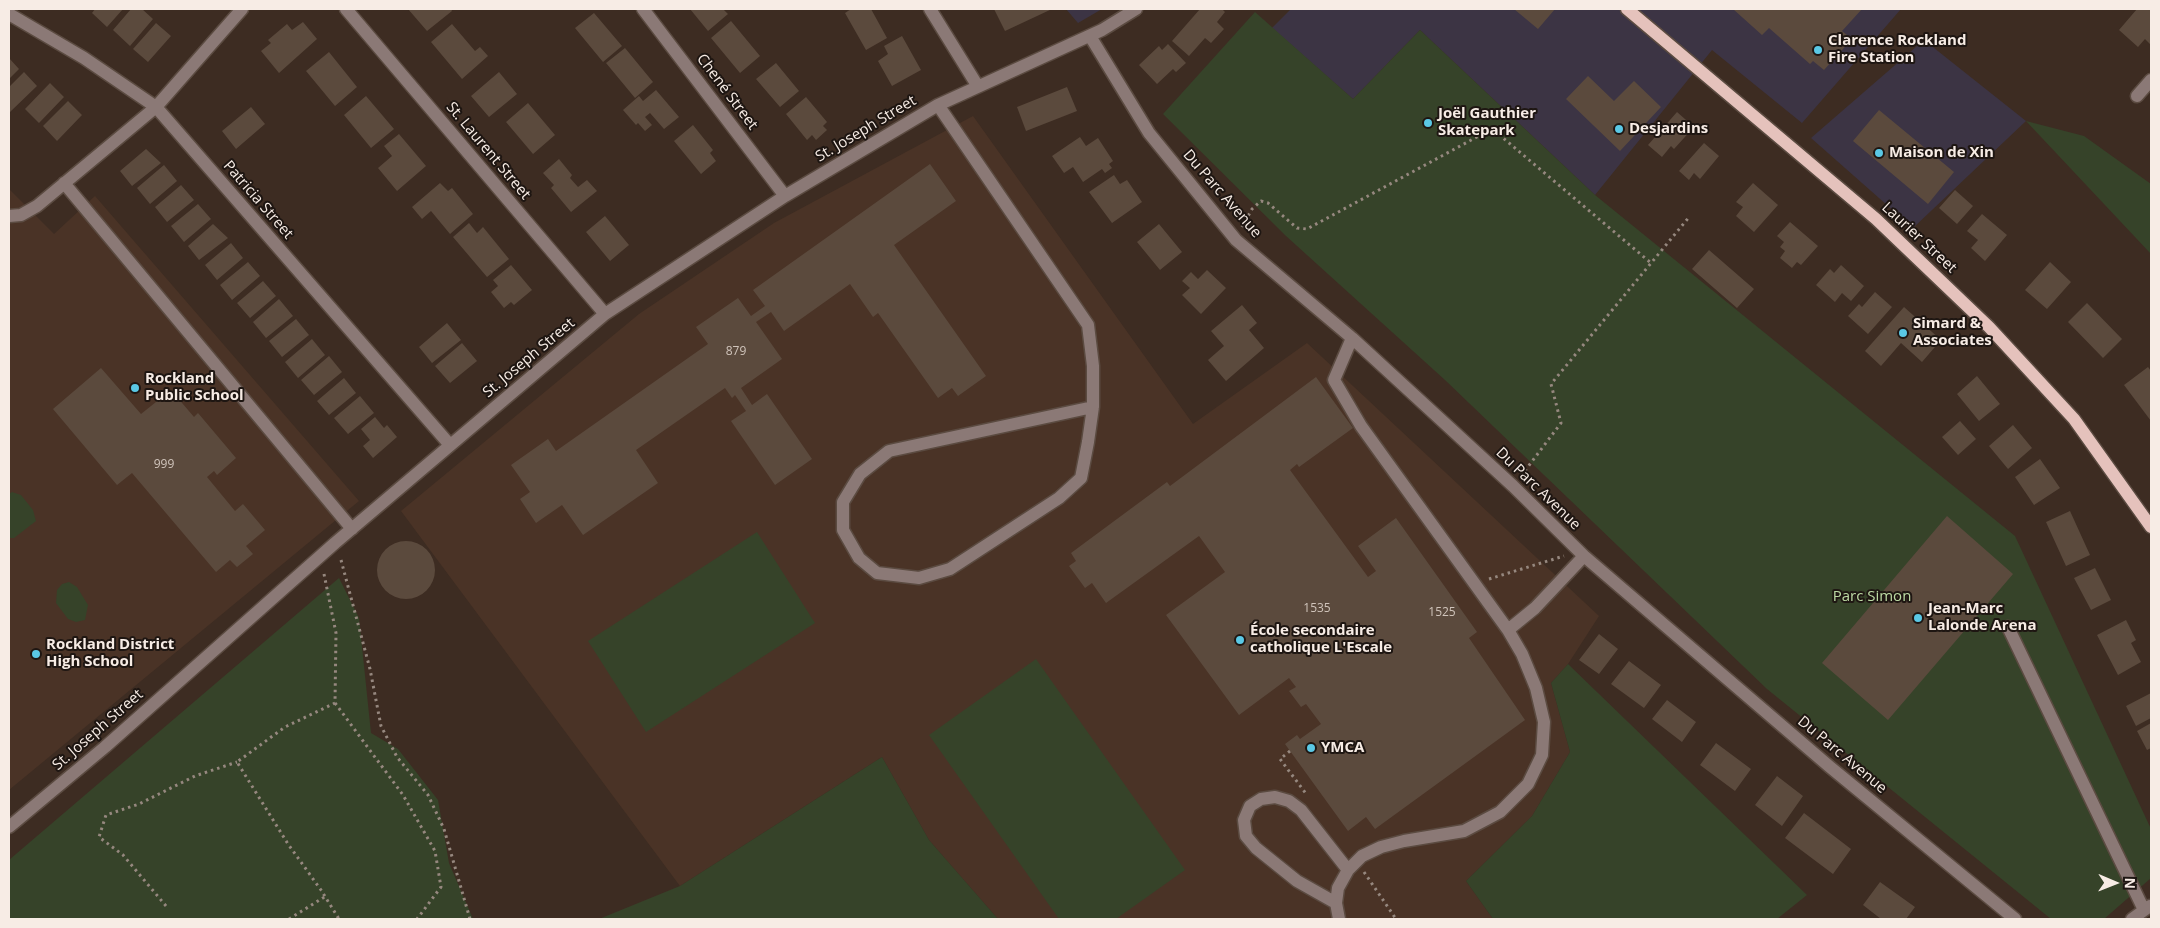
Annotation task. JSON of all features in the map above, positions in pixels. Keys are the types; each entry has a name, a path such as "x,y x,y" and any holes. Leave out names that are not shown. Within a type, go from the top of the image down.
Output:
{"main road":[{"name":"Laurier Street","path":"1628,9 1876,218 1989,327 2074,419 2151,527"}],"street":[{"path":"9,216 21,215 37,206 156,107 242,9"},
{"name":"St. Laurent Street","path":"346,9 605,314"},
{"name":"Chené Street","path":"643,9 786,196"},
{"path":"930,9 977,85"},
{"name":"St. Joseph Street","path":"9,827 105,747 352,529 605,314 786,196 938,105 977,85 1090,36 1136,9"},
{"name":"Patricia Street","path":"9,14 84,58 156,107 450,445"},
{"name":"Du Parc Avenue","path":"1090,36 1149,133 1236,240 1352,338 1513,486 1584,556 1830,767 2015,919"},
{"path":"2137,96 2151,80"},
{"path":"938,105 1088,325 1093,366 1093,407 1081,478 1060,498 950,569 919,578 877,573 859,558 844,530 843,502 860,474 889,451 1093,407"},
{"path":"64,183 352,529"},
{"path":"1339,919 1336,903 1338,888 1352,866 1362,856 1381,847 1464,831 1500,812 1528,784 1542,755 1544,722 1536,688 1522,654 1508,630 1361,426 1334,380 1352,338"},
{"path":"1508,630 1535,608 1584,556"},
{"path":"2008,627 2148,907 2132,919"},
{"path":"1336,903 1297,881 1256,848 1246,836 1244,820 1250,806 1261,799 1275,798 1289,801 1301,810 1352,866"}],"path":[{"path":"1236,240 1252,209 1261,201 1268,203 1297,228 1307,229 1486,132 1496,132 1651,263"},
{"path":"1513,486 1561,423 1551,384 1690,216"},
{"path":"1474,583 1565,556"},
{"path":"341,560 370,669 381,726 397,757 428,795 444,828 470,919"},
{"path":"324,574 336,633 335,703 362,743 403,795 435,851 441,887 418,919"},
{"path":"166,906 123,855 99,837 106,815 139,804 195,776 237,762 285,727 335,703"},
{"path":"237,762 288,844 326,896 339,919"},
{"path":"1352,866 1396,919"},
{"path":"290,919 326,896"}],"shaded area":[{"path":"1066,9 1102,9 1078,23"},
{"path":"1291,9 1901,9 1802,123 1712,50 1595,195 1420,30 1353,99 1272,28"},
{"path":"1924,40 2026,121 1913,228 1811,138"},
{"path":"973,116 1193,424 1307,343 1599,616 1568,664 1551,683 1570,752 1532,816 1466,881 1493,919 998,919 929,840 882,757 680,886 401,511 639,314 774,223"},
{"name":"Rockland Public School","path":"9,189 54,234 95,196 359,501 9,790"}],"green space":[{"name":"Parc Simon","path":"1255,12 1353,99 1420,30 1595,195 2015,536 2151,829 2151,878 2104,919 2051,919 1767,689 1445,380 1286,236 1163,114"},
{"path":"2026,121 2084,136 2151,184 2151,254"},
{"path":"12,492 21,495 33,510 36,521 14,538 9,538 9,494"},
{"path":"757,532 815,623 646,732 588,641"},
{"path":"339,578 359,618 371,733 398,749 438,800 449,863 473,919 9,919 9,860"},
{"path":"69,582 77,587 88,605 85,620 76,622 68,619 56,603 57,590 62,584"},
{"path":"1036,659 1185,870 1116,919 1059,919 929,735"},
{"path":"1568,664 1807,895 1777,919 1493,919 1466,881 1532,816 1570,752 1551,683"},
{"path":"882,757 929,840 998,919 599,919 680,886"}],"building":[{"path":"95,9 123,9 107,27 92,13"},
{"path":"131,9 142,9 153,19 130,46 113,30"},
{"path":"408,9 451,9 452,11 427,31"},
{"path":"690,9 723,9 728,14 708,31"},
{"path":"851,9 871,9 887,38 866,50 845,13"},
{"path":"994,9 1052,9 1005,31"},
{"path":"1200,9 1222,9 1225,12 1217,22 1224,29 1211,43 1205,38 1189,56 1172,41"},
{"path":"1514,9 1555,9 1538,29"},
{"name":"Clarence Rockland Fire Station","path":"1733,9 1862,9 1842,31 1852,39 1824,70 1813,61 1810,64 1769,28 1762,35"},
{"path":"2137,9 2151,9 2151,45 2145,39 2138,47 2119,30"},
{"path":"594,13 622,46 603,62 575,28"},
{"path":"731,21 760,56 740,73 711,38"},
{"path":"303,22 317,39 279,73 261,51 271,43 268,40 287,24 292,30"},
{"path":"156,23 171,36 148,62 133,49"},
{"path":"452,24 475,51 480,47 488,56 462,79 431,42"},
{"path":"902,36 921,70 892,86 878,61 888,54 884,46"},
{"path":"1168,44 1186,63 1176,72 1173,69 1157,84 1139,65 1159,46 1162,50"},
{"path":"625,48 653,82 635,98 606,63"},
{"path":"329,52 357,87 335,106 306,71"},
{"path":"9,58 19,69 9,79"},
{"path":"776,63 799,91 780,107 756,79"},
{"path":"24,72 37,86 10,112 9,87"},
{"path":"499,72 517,94 489,117 471,96"},
{"name":"Desjardins","path":"1588,76 1614,101 1634,81 1661,107 1620,151 1566,99"},
{"path":"50,83 64,97 39,123 25,109"},
{"path":"1067,87 1077,111 1026,131 1017,107"},
{"path":"656,90 679,117 664,129 650,113 645,117 652,125 645,131 638,123 636,125 623,110 639,96 643,101"},
{"path":"366,96 394,129 371,148 344,115"},
{"path":"806,97 827,122 823,126 827,130 816,140 812,135 807,140 786,114"},
{"path":"68,101 82,115 57,141 43,126"},
{"path":"528,103 555,135 533,154 506,122"},
{"path":"251,107 265,124 236,149 222,131"},
{"path":"1879,110 1954,172 1928,204 1853,141"},
{"path":"1677,112 1694,127 1674,149 1671,146 1662,157 1648,145"},
{"path":"693,125 713,150 710,153 716,161 701,174 674,141"},
{"path":"399,134 426,166 397,191 378,168 392,156 384,146"},
{"path":"1080,137 1086,146 1098,138 1113,161 1109,164 1112,168 1105,173 1102,169 1083,182 1073,167 1064,173 1052,156"},
{"path":"1704,143 1719,156 1700,179 1694,173 1689,180 1679,171"},
{"path":"146,149 161,163 132,186 120,171"},
{"path":"559,159 572,175 570,178 578,187 587,180 597,191 571,212 551,188 554,185 543,173"},
{"path":"930,164 956,201 894,245 986,376 958,396 952,388 938,398 878,313 873,317 850,284 784,331 771,312 756,322 782,359 741,388 752,405 767,394 812,459 775,485 731,421 746,411 735,395 732,398 725,388 636,450 658,483 583,535 562,505 536,523 520,499 530,492 511,465 548,439 556,451 708,344 696,327 738,298 751,316 765,306 753,290"},
{"path":"164,165 177,181 150,204 137,188"},
{"path":"1114,175 1120,184 1127,180 1142,202 1112,223 1089,192"},
{"path":"440,183 448,191 452,188 473,214 450,234 431,211 422,219 412,207"},
{"path":"1753,183 1778,205 1754,232 1736,216 1743,207 1736,202"},
{"path":"181,185 194,200 167,222 155,207"},
{"path":"1955,190 1973,206 1957,224 1939,208"},
{"path":"198,204 211,219 184,242 171,226"},
{"path":"1982,214 2007,235 1985,261 1971,248 1978,240 1967,231"},
{"path":"605,216 629,245 610,261 586,232"},
{"path":"1790,222 1818,246 1801,265 1797,262 1792,268 1780,258 1785,251 1780,247 1784,242 1777,236"},
{"path":"469,223 477,233 483,227 509,259 487,277 453,237"},
{"path":"213,224 228,238 199,260 188,246"},
{"path":"1159,224 1182,252 1160,270 1137,242"},
{"path":"231,243 243,258 217,280 205,265"},
{"path":"1709,250 1754,289 1737,308 1692,269"},
{"path":"248,262 260,276 232,300 220,285"},
{"path":"2050,262 2071,282 2047,309 2025,290"},
{"path":"511,265 532,290 514,305 511,302 504,308 491,292 498,286 493,280"},
{"path":"1841,265 1864,286 1851,301 1842,293 1835,302 1816,285 1830,269 1834,273"},
{"path":"1207,270 1226,288 1201,314 1182,295 1190,288 1182,281 1191,272 1198,279"},
{"path":"263,281 276,296 250,318 237,303"},
{"path":"1875,292 1892,307 1868,334 1848,316 1859,304 1862,307"},
{"path":"279,299 293,316 266,338 253,322"},
{"path":"2087,303 2122,339 2103,358 2068,322"},
{"path":"1242,305 1257,323 1249,330 1264,348 1226,381 1208,360 1224,346 1211,331"},
{"path":"1904,307 1941,340 1922,362 1901,343 1881,366 1865,351"},
{"path":"296,319 309,335 282,357 269,341"},
{"path":"447,323 461,340 432,363 419,347"},
{"path":"312,339 325,355 298,378 285,362"},
{"path":"462,343 477,361 450,383 435,366"},
{"path":"329,356 342,372 314,395 301,380"},
{"path":"2148,367 2151,371 2151,421 2124,385"},
{"path":"101,368 141,414 171,390 194,417 198,413 236,458 217,475 214,471 207,477 235,511 243,504 265,530 246,546 253,554 237,567 230,560 216,572 132,473 117,485 53,409"},
{"path":"1977,376 2000,404 1979,421 1957,394"},
{"path":"1316,377 1353,428 1299,467 1297,464 1290,470 1368,577 1376,571 1358,546 1396,518 1477,632 1469,638 1525,720 1375,829 1366,817 1348,831 1285,744 1297,735 1300,739 1321,724 1306,704 1301,707 1289,691 1296,687 1289,678 1239,715 1166,615 1225,572 1199,536 1106,603 1092,583 1085,588 1069,566 1076,561 1071,553 1167,482 1170,486"},
{"path":"344,378 356,393 329,415 317,401"},
{"path":"360,396 374,413 348,434 334,418"},
{"path":"375,417 384,428 387,425 397,437 373,458 363,446 370,440 361,429"},
{"path":"1960,421 1976,439 1958,455 1942,437"},
{"path":"2013,425 2032,448 2008,469 1989,446"},
{"path":"2040,459 2060,488 2034,505 2015,477"},
{"path":"2070,511 2090,555 2066,566 2046,522"},
{"name":"Jean-Marc Lalonde Arena","path":"1947,516 2013,574 1888,720 1822,663"},
{"path":"406,541 422,546 430,554 435,570 430,586 422,594 406,599 390,594 382,586 377,570 382,554 390,546"},
{"path":"2095,568 2111,600 2091,610 2074,578"},
{"path":"2126,620 2136,640 2131,643 2141,662 2118,675 2097,635"},
{"path":"1599,634 1618,649 1599,674 1579,660"},
{"path":"1629,661 1661,685 1644,708 1611,684"},
{"path":"2151,693 2151,718 2136,726 2126,706"},
{"path":"1667,700 1696,722 1682,742 1652,719"},
{"path":"2151,723 2151,748 2147,750 2137,731"},
{"path":"1716,743 1751,769 1735,791 1700,765"},
{"path":"1777,776 1803,796 1782,826 1755,805"},
{"path":"1804,813 1851,849 1833,874 1785,838"},
{"path":"1880,882 1915,907 1906,919 1881,919 1863,905"}],"place":[{"name":"Clarence Rockland Fire Station","path":"1818,50"},
{"name":"Joël Gauthier Skatepark","path":"1428,123"},
{"name":"Desjardins","path":"1619,129"},
{"name":"Maison de Xin","path":"1879,153"},
{"name":"Simard & Associates","path":"1903,333"},
{"name":"Rockland Public School","path":"135,388"},
{"name":"Jean-Marc Lalonde Arena","path":"1918,618"},
{"name":"École secondaire catholique L'Escale","path":"1240,640"},
{"name":"Rockland District High School","path":"36,654"},
{"name":"YMCA","path":"1311,748"}]}
